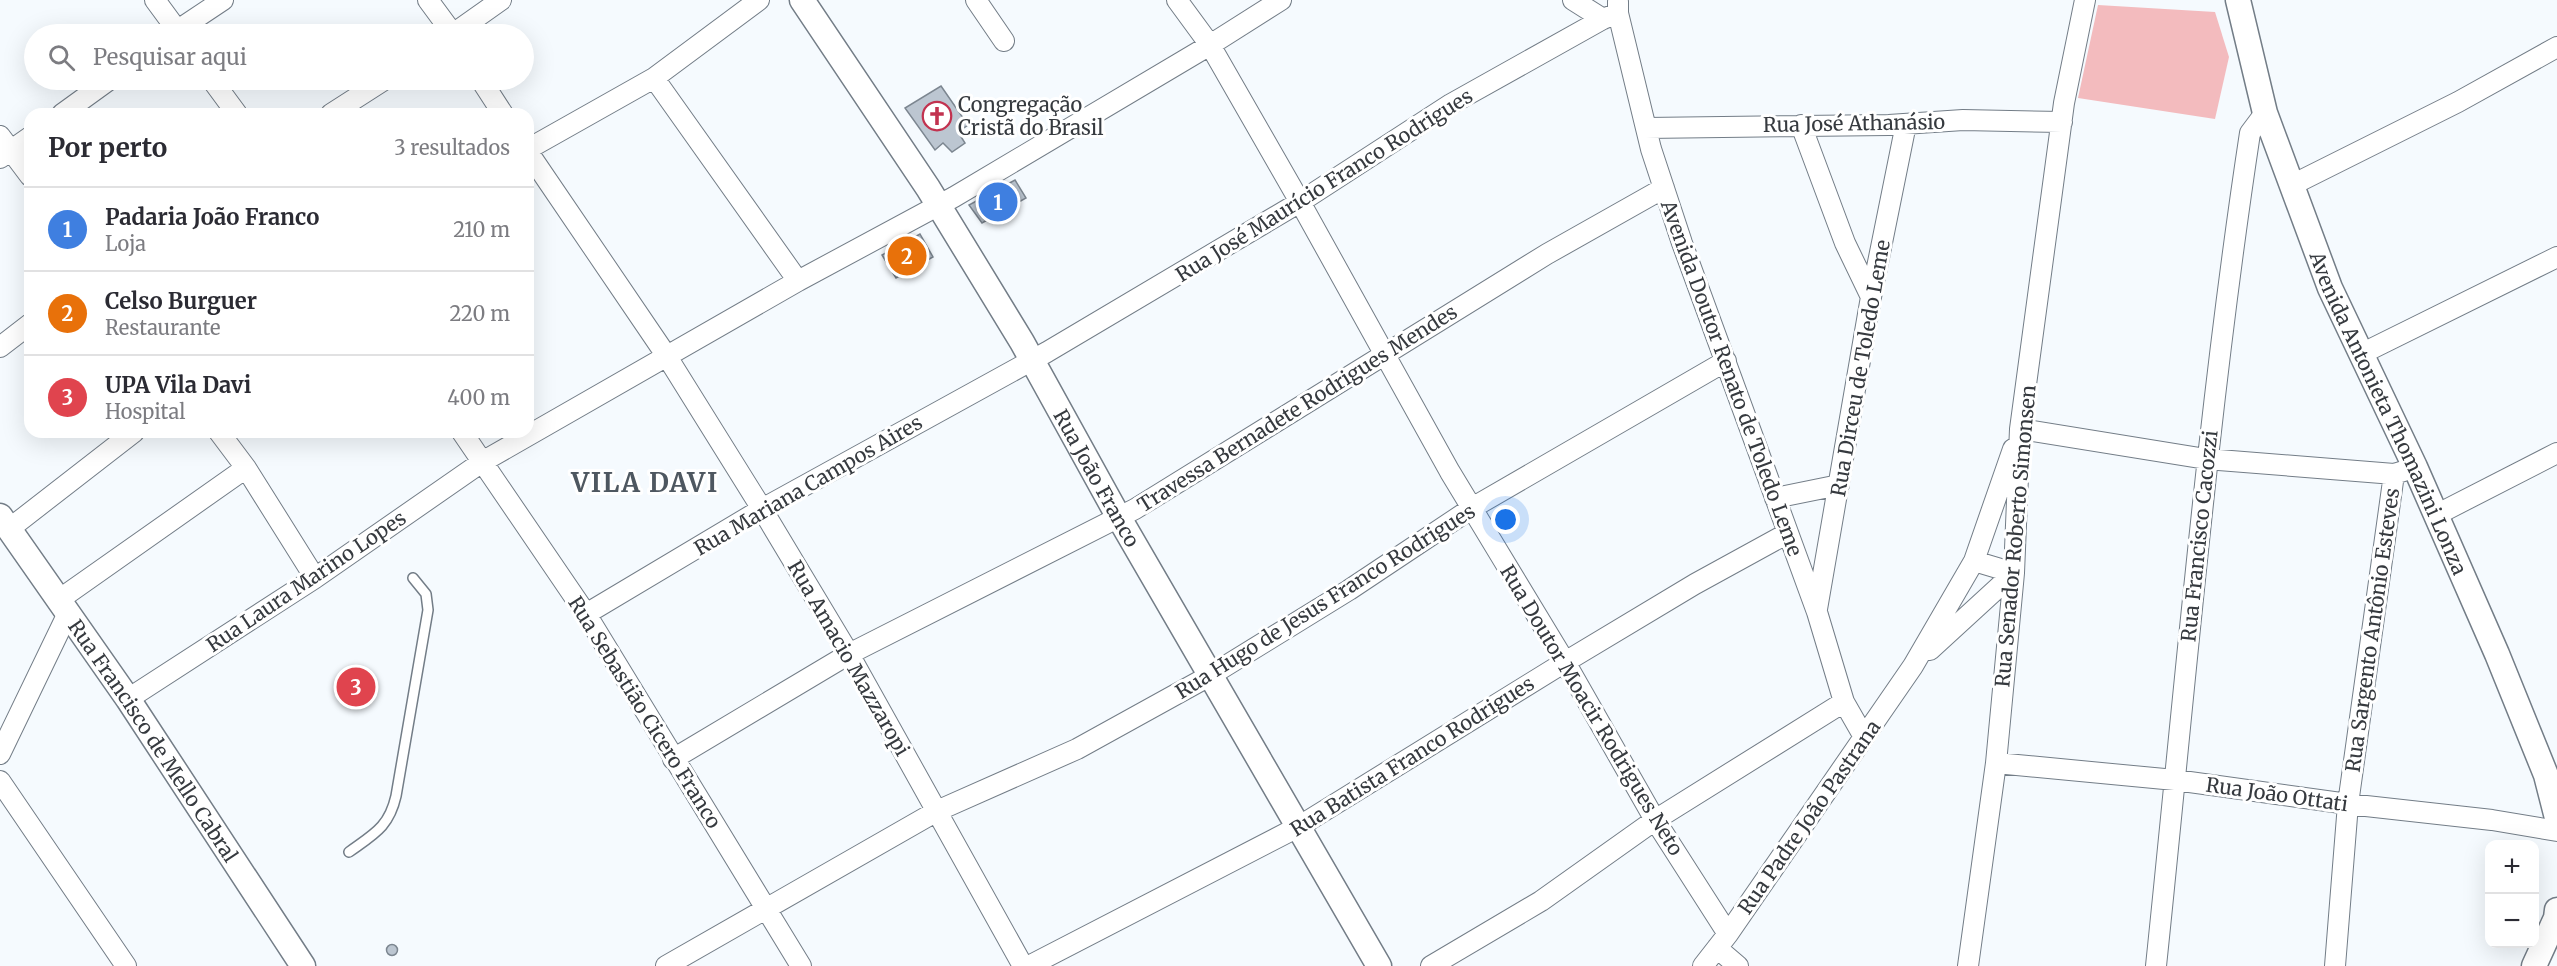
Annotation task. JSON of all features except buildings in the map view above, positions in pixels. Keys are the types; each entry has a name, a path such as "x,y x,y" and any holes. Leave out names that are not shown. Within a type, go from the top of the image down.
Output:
{"street":[{"path":"155,0 170,24"},
{"path":"189,24 223,0"},
{"path":"428,0 446,24"},
{"path":"467,24 501,0"},
{"path":"534,148 654,78 759,0"},
{"name":"Rua João Franco","path":"802,0 939,205 1031,359 1118,516 1379,966"},
{"path":"976,0 1004,41"},
{"name":"Rua Doutor Moacir Rodrigues Neto","path":"1177,0 1210,45 1300,202 1383,354 1565,662 1738,966"},
{"name":"Rua Laura Marino Lopes","path":"534,432 798,281 939,205 1210,45 1281,0"},
{"path":"1573,0 1613,11"},
{"name":"Rua Senador Roberto Simonsen","path":"1968,966 1996,763 2014,573 2020,429 2066,91 2085,0"},
{"name":"Avenida Antonieta Thomazini Lonza","path":"2238,0 2265,112 2330,288 2361,354 2404,471 2436,515 2497,654 2547,775 2557,818"},
{"name":"Avenida Doutor Renato de Toledo Leme","path":"1613,11 1664,188 1817,612 1844,702 1864,736"},
{"name":"Rua José Maurício Franco Rodrigues","path":"1031,359 1047,352 1300,202 1451,104 1613,11"},
{"path":"2292,185 2458,102 2557,47"},
{"path":"654,78 798,281"},
{"path":"70,108 96,90"},
{"path":"219,90 233,108"},
{"path":"341,108 369,90"},
{"path":"487,90 499,108"},
{"name":"Rua Francisco Cacozzi","path":"2156,966 2206,459 2221,330 2250,133 2265,112"},
{"name":"Rua José Athanásio","path":"1646,128 1906,124 1963,120 2062,122"},
{"name":"Rua Dirceu de Toledo Leme","path":"1817,612 1871,297 1906,124"},
{"path":"1801,125 1845,243 1871,297"},
{"path":"24,140 4,148 24,170"},
{"name":"Rua Amacio Mazzaropi","path":"534,160 666,355 762,509 849,654 1023,966"},
{"name":"Travessa Bernadete Rodrigues Mendes","path":"673,759 849,654 1135,509 1547,254 1664,188"},
{"path":"2361,354 2557,256"},
{"path":"0,347 24,329"},
{"name":"Rua Mariana Campos Aires","path":"586,614 762,509 1031,359"},
{"name":"Rua Hugo de Jesus Franco Rodrigues","path":"666,966 937,811 1077,749 1211,675 1349,590 1472,508 1726,361"},
{"path":"2020,429 2206,459 2404,471"},
{"name":"Rua Padre João Pastrana","path":"1703,966 1913,666 1974,561 2020,429"},
{"path":"4,522 125,438"},
{"path":"224,438 246,468 315,578"},
{"name":"Rua Sebastião Cicero Franco","path":"466,438 586,614 801,966"},
{"name":"Rua Laura Marino Lopes","path":"128,699 315,578 482,462 523,438"},
{"path":"2436,515 2557,453"},
{"path":"0,754 64,606 246,468"},
{"name":"Rua Sargento Antônio Esteves","path":"2335,966 2348,804 2404,471"},
{"path":"1776,498 1839,485"},
{"name":"Rua Francisco de Mello Cabral","path":"4,522 128,699 303,966"},
{"name":"Rua Batista Franco Rodrigues","path":"1029,966 1298,827 1565,662 1788,533"},
{"path":"1974,561 2014,573"},
{"name":"Rua Padre João Pastrana","path":"1913,666 2014,573"},
{"path":"1431,966 1541,901 1655,820 1844,702"},
{"name":"Rua João Ottati","path":"1996,763 2175,780 2348,804 2492,820 2557,831"},
{"path":"0,781 126,966"},
{"path":"2534,966 2556,918 2557,910"}],"lane":[{"path":"349,852 382,828 392,813 396,796 428,610 426,594 413,578"}],"shaded area":[{"path":"2098,5 2215,12 2229,57 2215,119 2078,98"}],"place":[{"name":"Congregação Cristã do Brasil","path":"937,116"},
{"name":"Padaria João Franco","path":"998,202"},
{"name":"Celso Burguer","path":"907,256"},
{"name":"UPA Vila Davi","path":"356,687"}],"district":[{"name":"VILA DAVI","path":"645,482"}]}
